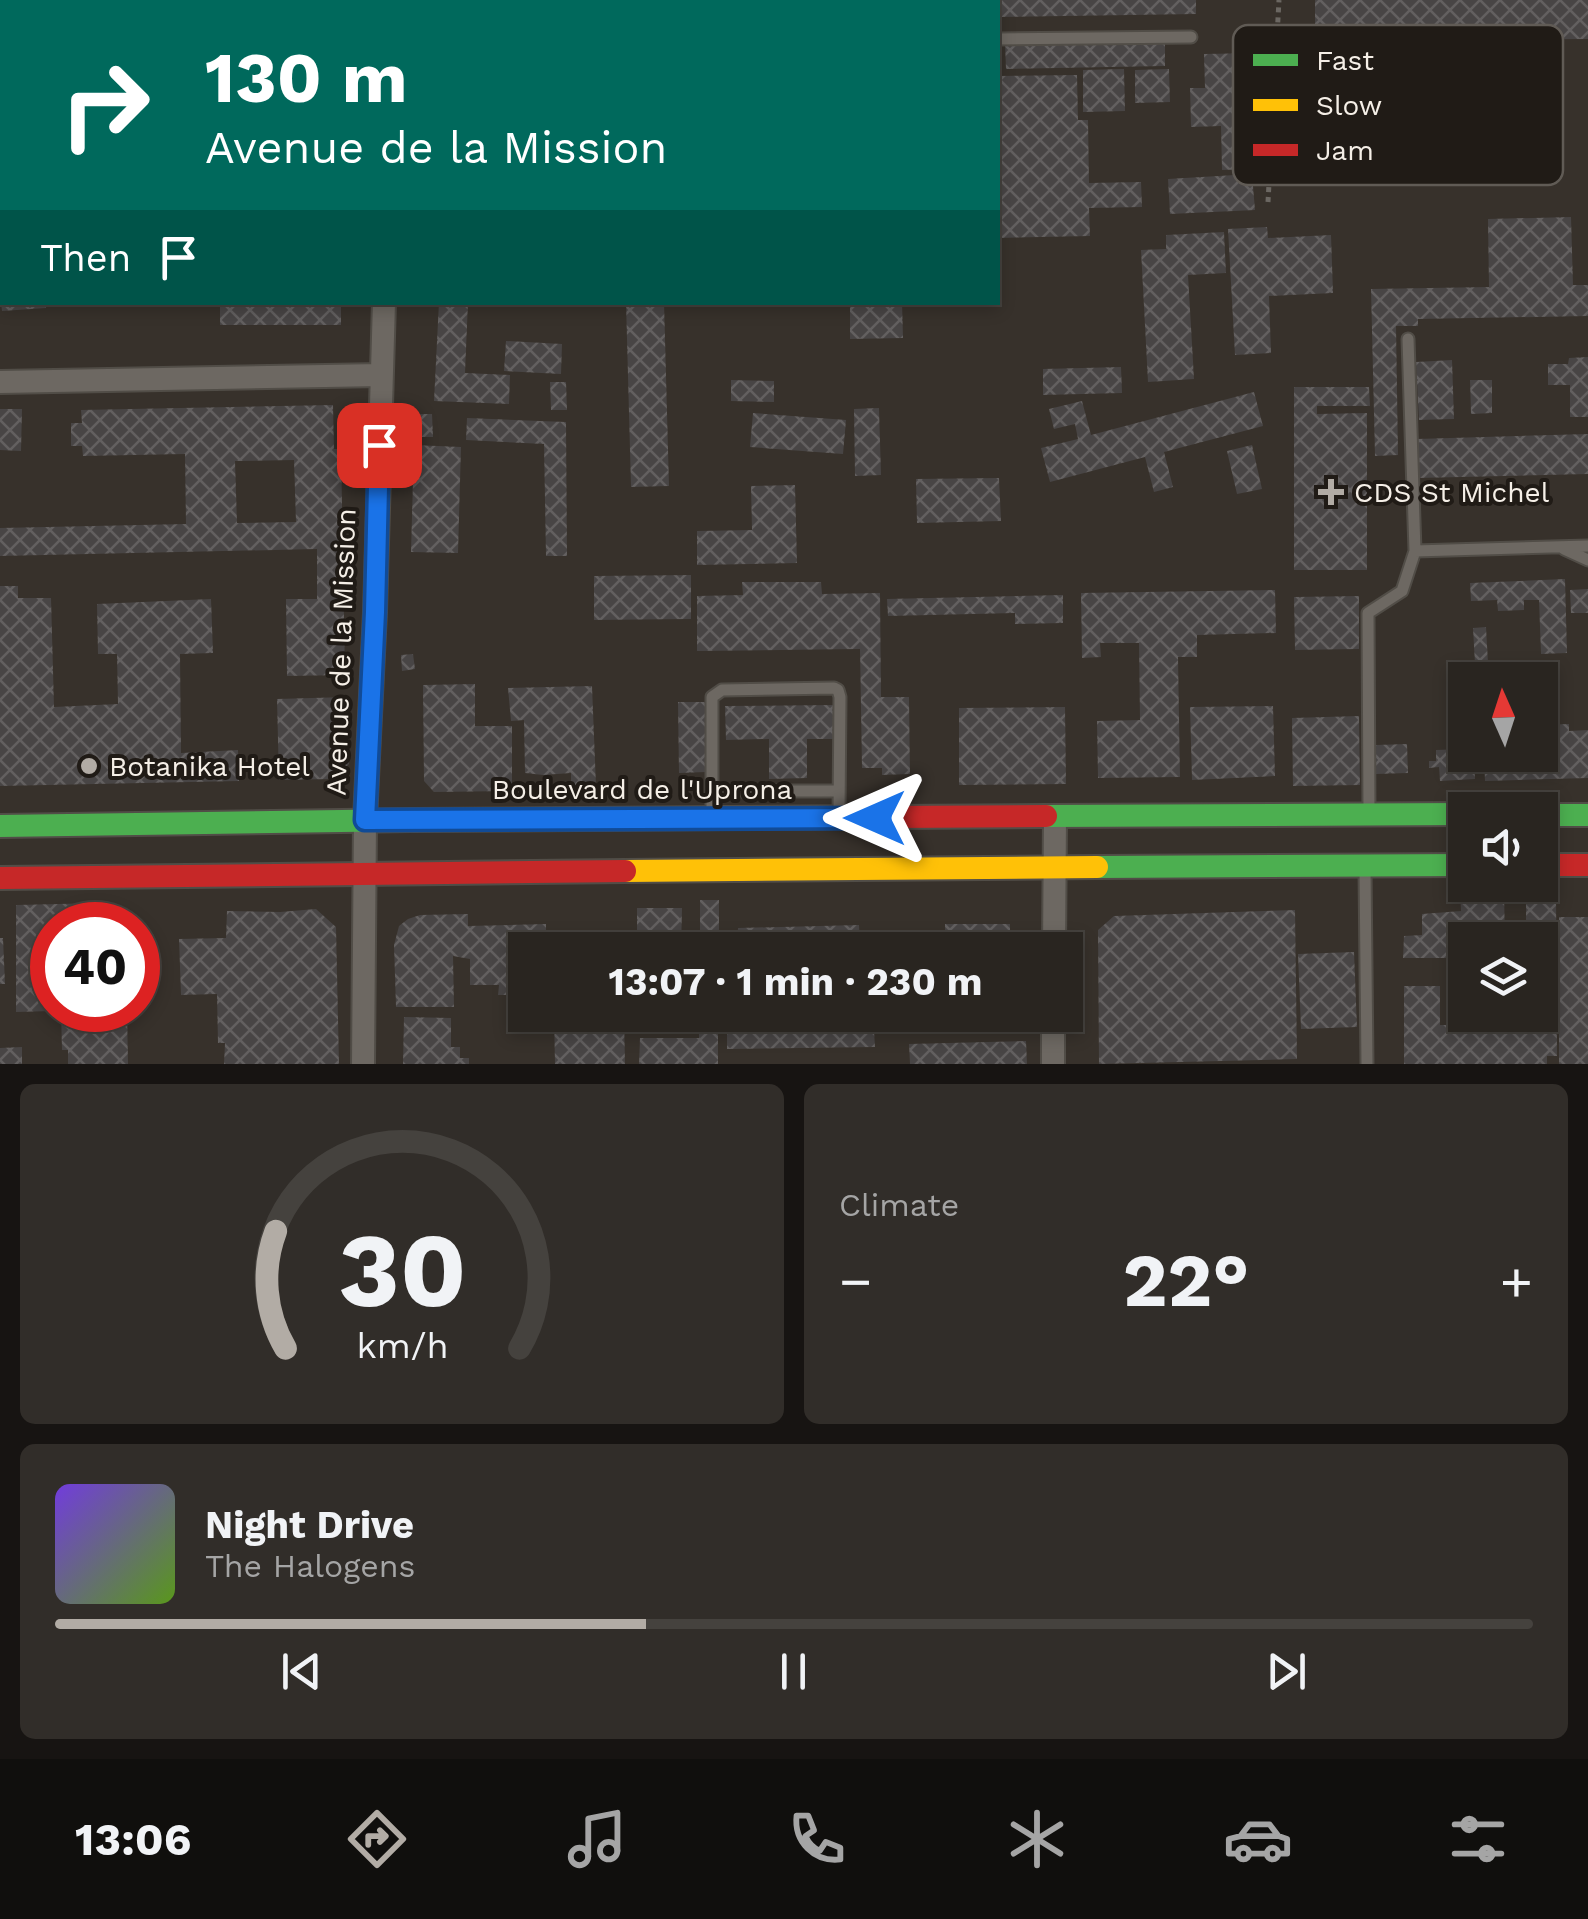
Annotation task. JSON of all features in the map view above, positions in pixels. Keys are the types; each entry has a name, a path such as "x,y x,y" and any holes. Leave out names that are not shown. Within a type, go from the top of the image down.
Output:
{"street":[{"name":"Avenue de la Mission","path":"363,1064 365,820 384,305"},
{"path":"0,382 381,375"},
{"name":"Boulevard de l'Uprona","path":"0,826 1448,814"},
{"path":"1558,815 1588,816"},
{"path":"1054,932 1055,817"},
{"path":"0,878 1448,865"},
{"path":"1558,865 1588,865"},
{"path":"1053,1064 1054,1032"}],"lane":[{"path":"1000,39 1191,36"},
{"path":"1369,813 1368,612 1402,591 1414,550 1408,339"},
{"path":"1414,550 1588,546"},
{"path":"1560,548 1588,560"},
{"path":"712,819 712,697 716,692 834,688 840,697 839,818"},
{"path":"712,791 839,791"},
{"path":"1365,866 1367,1064"}],"path":[{"path":"1278,25 1279,0"},
{"path":"1268,202 1269,185"}],"building":[{"path":"1000,0 1196,0 1196,14 1000,17"},
{"path":"1315,0 1588,0 1588,39 1563,39 1563,25 1315,25"},
{"path":"1165,40 1165,66 1006,69 1005,43"},
{"path":"1233,53 1233,170 1222,170 1221,126 1191,127 1190,88 1205,88 1204,54"},
{"path":"1124,69 1125,111 1083,112 1083,70"},
{"path":"1169,69 1170,102 1135,103 1135,70"},
{"path":"1077,75 1078,120 1088,120 1089,183 1141,182 1142,207 1089,208 1090,236 1000,238 1000,76"},
{"path":"1233,175 1233,185 1253,185 1255,210 1170,214 1168,179"},
{"path":"1571,217 1573,285 1588,285 1588,316 1418,319 1418,326 1396,326 1398,455 1375,456 1371,289 1489,287 1488,219"},
{"path":"1267,227 1268,238 1331,235 1333,293 1269,296 1271,353 1235,355 1228,229"},
{"path":"1224,232 1226,273 1188,275 1194,379 1148,382 1141,250 1166,249 1166,235"},
{"path":"1,305 46,308 2,311"},
{"path":"220,305 341,305 341,325 220,325"},
{"path":"439,305 468,305 465,373 510,375 509,404 434,401"},
{"path":"626,305 664,305 669,486 631,487"},
{"path":"850,305 902,305 903,338 850,339"},
{"path":"506,341 562,344 561,374 504,371"},
{"path":"1588,357 1588,417 1570,417 1570,385 1548,385 1548,364 1568,364 1569,358"},
{"path":"1452,360 1454,419 1419,420 1416,362"},
{"path":"1121,367 1122,393 1043,395 1043,369"},
{"path":"731,380 774,381 774,402 731,401"},
{"path":"1470,380 1492,380 1492,413 1471,414"},
{"path":"550,382 566,382 567,410 551,410"},
{"name":"CDS St Michel","path":"1294,387 1369,387 1370,406 1317,406 1317,414 1367,413 1367,570 1294,570"},
{"path":"1254,392 1263,426 1164,452 1173,487 1154,492 1145,457 1050,482 1041,448 1078,439 1075,424 1054,429 1049,409 1082,401 1091,435"},
{"path":"333,405 334,449 341,449 345,675 287,676 286,599 317,599 317,549 0,556 0,528 186,524 185,454 83,456 82,446 71,446 71,423 82,423 81,410","holes":["294,460 296,522 237,523 235,461"]},
{"path":"879,408 881,475 855,476 854,409"},
{"path":"0,409 22,409 21,451 0,450"},
{"path":"753,413 846,420 843,454 750,447"},
{"path":"419,414 432,414 433,437 420,437"},
{"path":"467,418 566,422 567,556 546,556 544,444 466,440"},
{"path":"1588,434 1588,474 1418,478 1417,439"},
{"path":"414,445 461,447 458,553 411,552"},
{"path":"1252,445 1262,489 1237,494 1227,451"},
{"path":"999,478 1001,521 917,523 916,479"},
{"path":"795,485 797,563 697,565 697,531 752,530 751,486"},
{"path":"691,575 691,619 594,620 594,576"},
{"path":"1565,579 1567,653 1541,654 1539,600 1524,600 1524,610 1498,611 1497,600 1471,601 1470,583"},
{"path":"742,582 821,582 822,594 880,593 881,697 909,697 910,774 882,775 882,768 862,768 860,649 697,651 697,596 743,595"},
{"path":"0,586 18,586 18,598 51,598 54,707 118,704 117,654 98,654 97,604 211,599 213,653 180,654 181,753 238,750 239,781 0,786"},
{"path":"1588,589 1588,613 1571,613 1570,590"},
{"path":"1275,590 1276,633 1197,635 1197,657 1178,657 1180,777 1098,778 1097,721 1140,720 1139,643 1100,643 1101,657 1082,658 1081,593"},
{"path":"1063,595 1063,623 1015,624 1015,613 888,616 887,599"},
{"path":"1359,596 1359,649 1295,650 1294,597"},
{"path":"1486,627 1488,662 1475,662 1473,628"},
{"path":"413,654 415,669 402,671 401,655"},
{"path":"475,684 475,726 512,726 512,791 434,792 424,781 423,685"},
{"path":"592,686 596,786 571,786 571,773 525,773 524,720 511,721 508,688"},
{"path":"347,697 349,764 334,779 279,780 277,699"},
{"path":"678,702 705,702 706,772 679,773"},
{"path":"833,705 834,739 807,739 807,778 769,779 769,739 726,740 725,706"},
{"path":"1273,706 1275,776 1192,780 1190,707"},
{"path":"1065,707 1066,784 959,785 959,708"},
{"path":"1359,716 1360,785 1293,786 1292,718"},
{"path":"1558,724 1569,724 1569,731 1588,730 1588,778 1485,781 1485,772 1558,772"},
{"path":"1407,744 1408,773 1376,774 1376,745"},
{"path":"1436,750 1448,750 1448,772 1475,772 1475,779 1440,781 1439,767 1429,768 1429,761 1436,761"},
{"path":"700,900 719,900 719,932 700,932"},
{"path":"1461,902 1504,902 1505,922 1448,922 1448,958 1403,958 1404,936 1422,935 1422,914 1461,911"},
{"path":"1526,902 1556,902 1556,922 1526,922"},
{"path":"16,905 30,905 30,1012 16,1012"},
{"path":"637,908 682,908 681,932 637,932"},
{"path":"316,909 336,927 339,1064 224,1064 225,1043 218,1043 217,994 181,995 179,939 226,938 227,911"},
{"path":"1295,910 1297,1059 1099,1064 1098,930 1114,916"},
{"path":"468,914 468,926 546,924 546,932 508,932 508,995 498,995 499,985 470,985 470,959 453,956 454,1007 396,1007 394,945 399,926 420,915"},
{"path":"1559,917 1588,917 1588,1064 1559,1064"},
{"path":"945,924 1010,924 1010,932 945,932"},
{"path":"859,925 859,932 738,932 738,928"},
{"path":"3,938 5,984 0,984"},
{"path":"1354,952 1357,1027 1301,1029 1298,954"},
{"path":"1404,986 1440,986 1440,1025 1448,1025 1448,1032 1557,1032 1557,1056 1547,1056 1547,1064 1404,1064"},
{"path":"404,1017 451,1018 451,1047 460,1047 460,1058 469,1058 469,1064 403,1064"},
{"path":"62,1032 127,1032 128,1064 68,1064 68,1050 62,1050"},
{"path":"554,1032 624,1032 625,1064 555,1064"},
{"path":"699,1032 718,1032 718,1064 639,1064 640,1038 699,1038"},
{"path":"727,1032 874,1032 875,1047 727,1049"},
{"path":"1026,1041 1027,1064 910,1064 909,1044"},
{"path":"22,1047 22,1064 0,1064 0,1048"}],"traffic: fast":[{"path":"1046,816 1448,814"},
{"path":"1558,815 1588,815"},
{"path":"0,826 411,820"},
{"path":"1097,867 1448,865"}],"traffic: slow":[{"path":"625,871 1097,867"}],"traffic: jam":[{"path":"411,820 1046,816"},
{"path":"1558,865 1588,865"},
{"path":"0,878 625,871"}],"place":[{"name":"CDS St Michel","path":"1331,492"},
{"name":"Botanika Hotel","path":"89,766"}],"route":[{"path":"379,445 365,820 875,818"}]}
